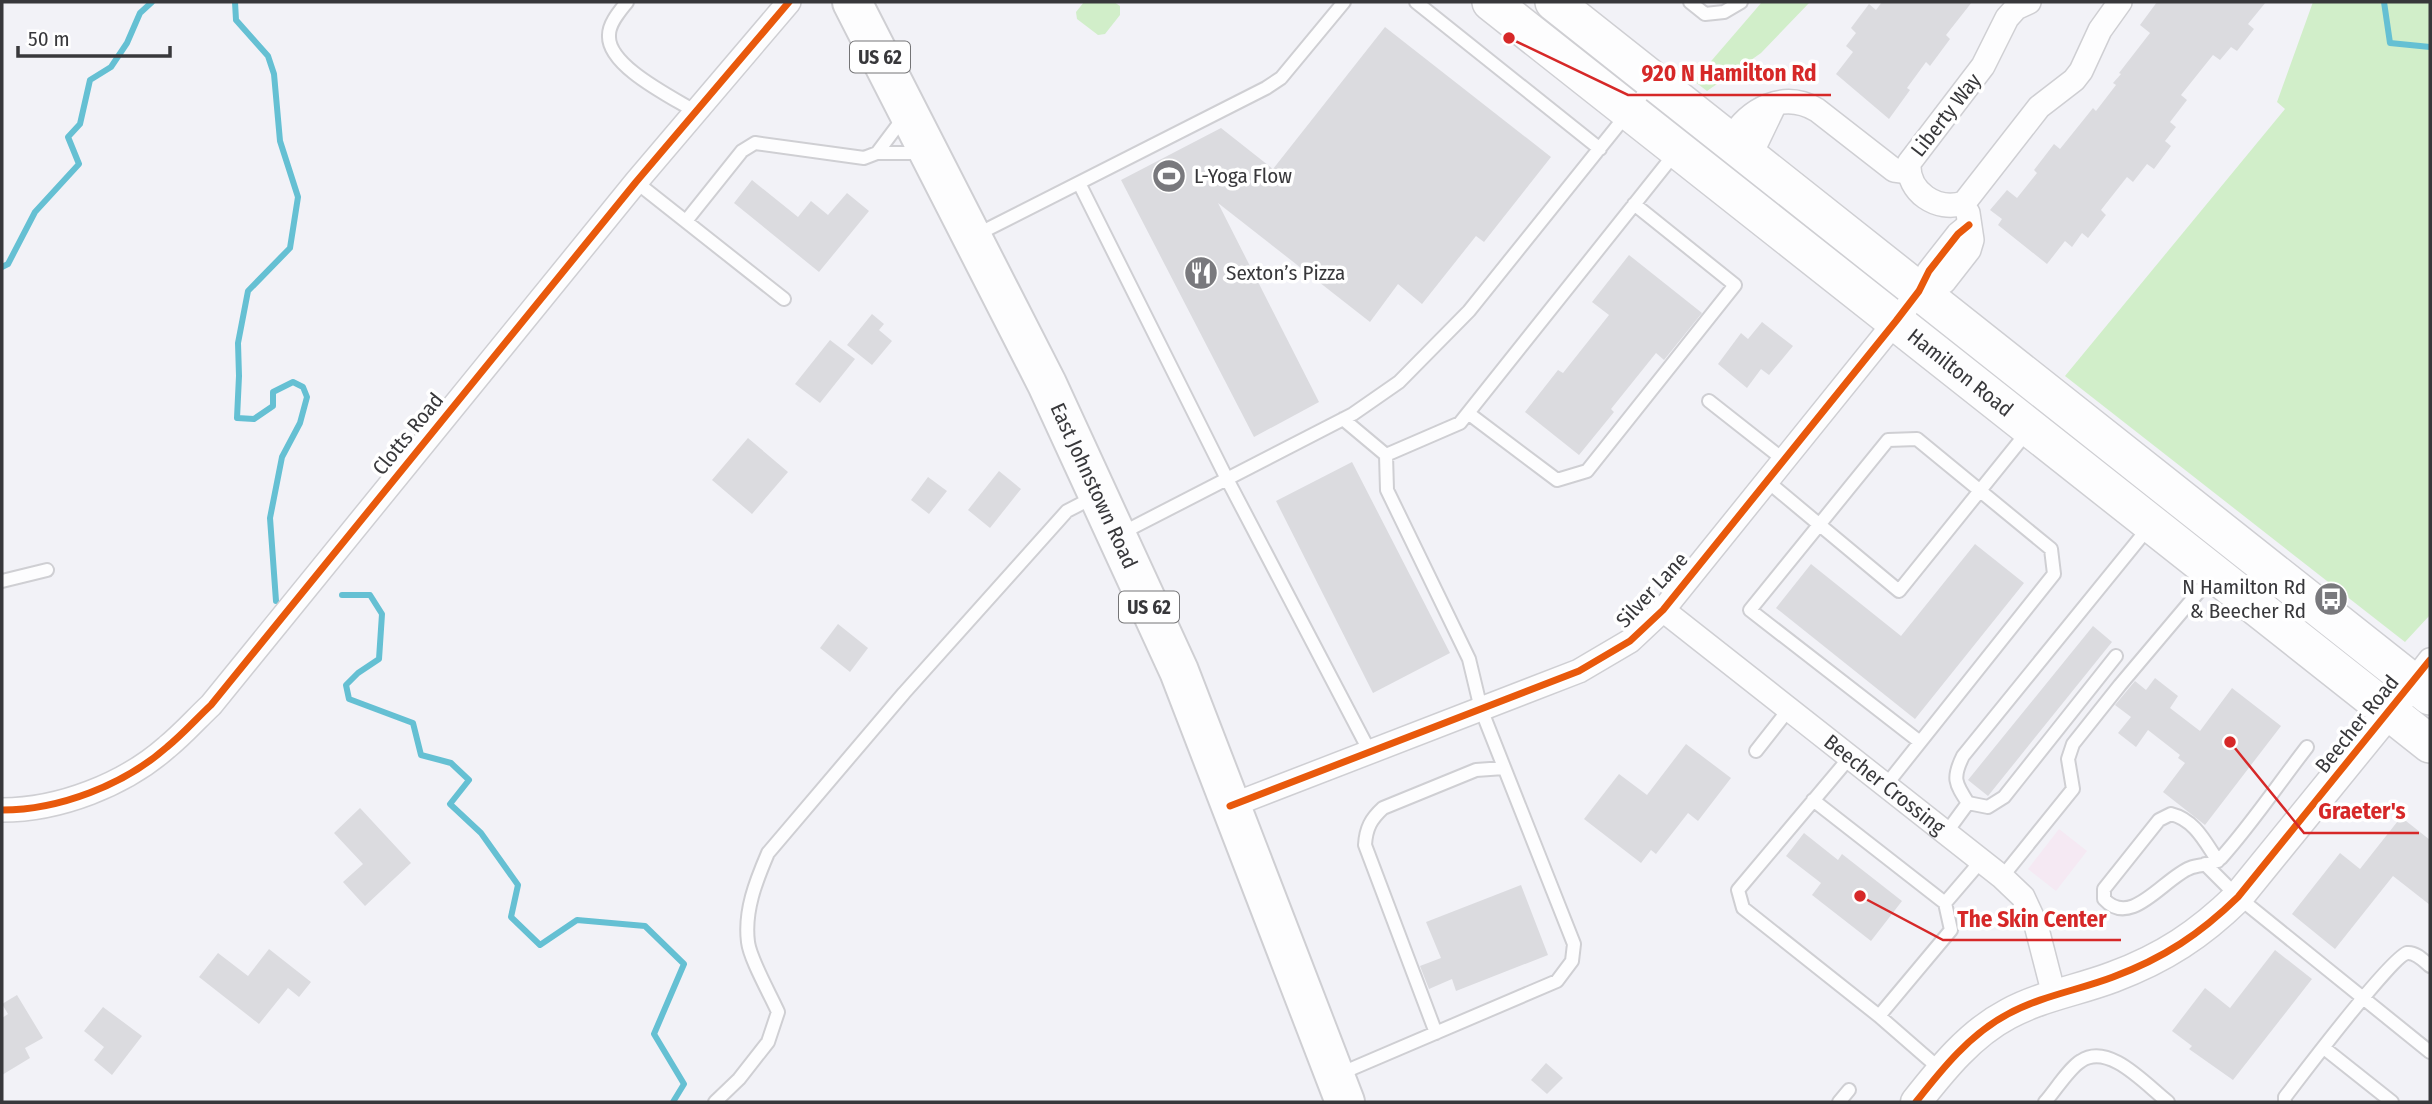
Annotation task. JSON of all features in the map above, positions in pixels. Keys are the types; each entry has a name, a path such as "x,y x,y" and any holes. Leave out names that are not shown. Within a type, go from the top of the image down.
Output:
{"highway":[{"name":"East Johnstown Road","path":"852,2 1047,384 1179,671 1340,1089"}],"main road":[{"name":"Hamilton Road","path":"1491,2 2430,744"},
{"name":"Hamilton Road","path":"1554,2 1919,291 2424,679"}],"street":[{"name":"Clotts Road","path":"2,810 26,810 70,800 113,783 166,749 211,705 636,182 789,2"},
{"name":"Liberty Way","path":"1964,203 1951,207 1934,203 1916,189 1908,176 1909,163 1983,66 2007,18 2016,8 2029,2"},
{"path":"1919,291 1944,282 1969,250 1972,240 1968,210 1964,203 2039,107 2074,80 2081,71 2100,30 2120,2"},
{"path":"1740,148 1775,104 1791,100 1804,102 1817,110 1894,170 1909,172"},
{"name":"Silver Lane","path":"1230,806 1579,671 1630,641 1663,610 1919,291"},
{"name":"Beecher Crossing","path":"1663,610 2002,877 2023,897 2036,925 2054,995"},
{"name":"Beecher Road","path":"1916,1102 1968,1042 2007,1014 2054,995 2114,976 2180,946 2211,923 2238,897 2390,712 2424,679"}],"lane":[{"path":"627,2 608,33 610,46 620,62 696,112"},
{"path":"972,237 1282,78 1344,2"},
{"path":"1416,2 1600,149"},
{"path":"1690,2 1705,14 1724,12 1741,2"},
{"path":"1117,536 1343,419 1399,382 1469,311 1654,80"},
{"path":"877,153 908,111"},
{"path":"686,221 742,151 755,143 864,158 877,153 929,153"},
{"path":"1386,455 1460,423 1678,149"},
{"path":"636,182 784,299"},
{"path":"1079,183 1227,479 1370,752"},
{"path":"1468,413 1557,480 1587,471 1735,285 1634,204"},
{"path":"1709,401 1784,460"},
{"path":"1340,1089 1436,1033 1557,981 1572,961 1574,943 1480,709 1469,659 1387,490 1386,455 1343,419"},
{"path":"1767,481 1899,591 2031,428"},
{"path":"1886,785 2054,575 2051,549 1917,439 1888,440 1751,610 1920,742"},
{"path":"715,1102 739,1079 768,1042 778,1012 748,944 748,916 755,884 768,853 904,693 1067,511 1098,495"},
{"path":"2116,656 2004,797 1988,807 1968,803 1957,785 1955,771 1963,755 2152,524"},
{"path":"2,580 47,570"},
{"path":"2002,877 2073,789 2068,759 2073,744 2215,573"},
{"path":"1756,751 1789,709"},
{"path":"2307,747 2212,863 2190,868 2138,905 2124,910 2111,907 2104,899 2104,889 2159,820 2171,814 2183,817 2193,825 2212,863 2238,897 2430,1052"},
{"path":"1850,757 1738,890 1743,908 1879,1016 1942,1070"},
{"path":"1436,1033 1364,845 1366,830 1383,807 1476,770 1504,768"},
{"path":"1813,800 1945,903 1951,930 1879,1016"},
{"path":"1946,833 1968,803"},
{"path":"1945,903 1981,861"},
{"path":"2285,1102 2285,1097 2362,999 2406,953 2415,954 2430,966"},
{"path":"2323,1048 2392,1102"},
{"path":"2045,1102 2080,1061 2096,1054 2113,1059 2168,1102"},
{"path":"1839,1102 1849,1090"}],"shaded area":[{"path":"2059,829 2087,851 2056,891 2028,869"}],"green space":[{"path":"1084,2 1114,2 1120,6 1120,15 1105,34 1098,35 1077,19 1076,12"},
{"path":"1762,2 1810,2 1761,53 1707,91 1694,81"},
{"path":"2313,2 2430,2 2430,615 2405,642 2065,376 2285,109 2277,102"}],"building":[{"path":"1882,2 1972,2 1946,35 1950,39 1930,66 1926,62 1889,119 1836,74 1853,52 1846,46 1856,33 1851,28 1869,4 1876,10"},
{"path":"2157,2 2266,2 2248,24 2254,29 2237,51 2231,47 2220,60 2213,55 2181,95 2187,100 2170,122 2176,127 2165,141 2171,146 2154,169 2147,164 2133,182 2127,177 2101,210 2106,215 2088,238 2082,233 2072,247 2065,241 2047,264 1998,225 2002,219 1990,210 2007,190 2017,198 2037,173 2034,170 2054,144 2060,149 2093,108 2096,111 2116,85 2113,83 2121,74 2119,73 2150,33 2140,25"},
{"path":"1385,27 1551,157 1484,242 1476,236 1422,304 1398,284 1370,322 1218,203 1319,402 1254,437 1121,180 1221,128 1273,169"},
{"path":"752,180 798,217 811,201 828,215 847,193 869,211 819,272 734,203"},
{"path":"1629,255 1702,313 1664,360 1656,353 1611,409 1614,412 1579,455 1525,412 1558,370 1563,373 1609,315 1592,302"},
{"path":"872,314 884,324 879,330 892,341 872,365 847,345"},
{"path":"1762,322 1793,346 1769,375 1761,369 1747,388 1718,364 1741,333 1748,339"},
{"path":"830,340 855,359 820,403 795,384"},
{"path":"748,438 788,472 752,514 712,480"},
{"path":"1352,462 1450,653 1373,693 1276,501"},
{"path":"999,471 1021,489 990,528 968,510"},
{"path":"928,477 947,491 929,514 911,500"},
{"path":"1975,544 2024,583 1915,719 1776,608 1811,564 1901,636"},
{"path":"838,624 868,648 850,672 820,648"},
{"path":"2093,626 2112,642 1988,796 1968,780"},
{"path":"2155,678 2178,696 2170,708 2200,731 2232,688 2281,726 2205,825 2163,792 2185,763 2178,758 2180,755 2148,730 2136,747 2118,733 2131,717 2115,705 2135,681 2146,690"},
{"path":"1686,744 1731,778 1698,821 1688,813 1656,854 1651,850 1641,863 1584,819 1619,774 1647,795"},
{"path":"360,808 411,863 365,906 343,882 363,864 334,833"},
{"path":"2401,817 2430,840 2430,905 2393,876 2335,949 2292,914 2340,853 2360,869"},
{"path":"1804,833 1838,860 1842,854 1902,901 1871,941 1812,895 1821,883 1786,856"},
{"path":"1521,885 1548,955 1456,991 1452,979 1429,989 1420,966 1441,958 1426,922"},
{"path":"269,949 311,982 299,997 288,988 259,1024 199,977 218,953 248,976"},
{"path":"2275,950 2312,979 2233,1080 2189,1049 2192,1046 2172,1031 2205,988 2230,1008"},
{"path":"17,995 43,1038 25,1048 30,1058 2,1075 2,1018 8,1014 2,1004"},
{"path":"103,1007 142,1036 112,1075 94,1060 104,1047 84,1031"},
{"path":"1546,1063 1563,1078 1547,1094 1531,1080"}],"waterway":[{"path":"2,267 8,264 35,212 79,164 68,137 80,124 90,80 111,67 127,43 140,13 152,2"},
{"path":"235,2 236,20 268,56 274,74 280,141 298,197 290,248 248,291 238,343 237,418 254,419 273,406 273,392 293,382 303,387 307,397 300,423 282,457 270,518 276,601"},
{"path":"2384,2 2390,43 2430,47"},
{"path":"342,595 370,595 382,614 379,659 346,685 349,699 413,723 421,755 451,763 469,780 450,804 481,833 518,885 511,917 540,945 577,920 645,926 684,964 654,1034 684,1084 673,1102"}],"cycle path":[{"path":"2,810 46,806 111,784 150,761 211,705 636,182 789,2"},
{"path":"1230,806 1579,671 1630,641 1663,610 1896,321 1919,291 1929,271 1958,234 1969,225"},
{"path":"1916,1102 1957,1053 1994,1022 2034,1002 2100,982 2149,962 2195,934 2224,910 2238,897 2430,660"}],"place":[{"name":"920 N Hamilton Rd","path":"1509,38"},
{"name":"L-Yoga Flow","path":"1169,176"},
{"name":"Sexton’s Pizza","path":"1201,273"},
{"name":"N Hamilton Rd & Beecher Rd","path":"2331,599"},
{"name":"Graeter's","path":"2230,742"},
{"name":"The Skin Center","path":"1860,896"}]}
